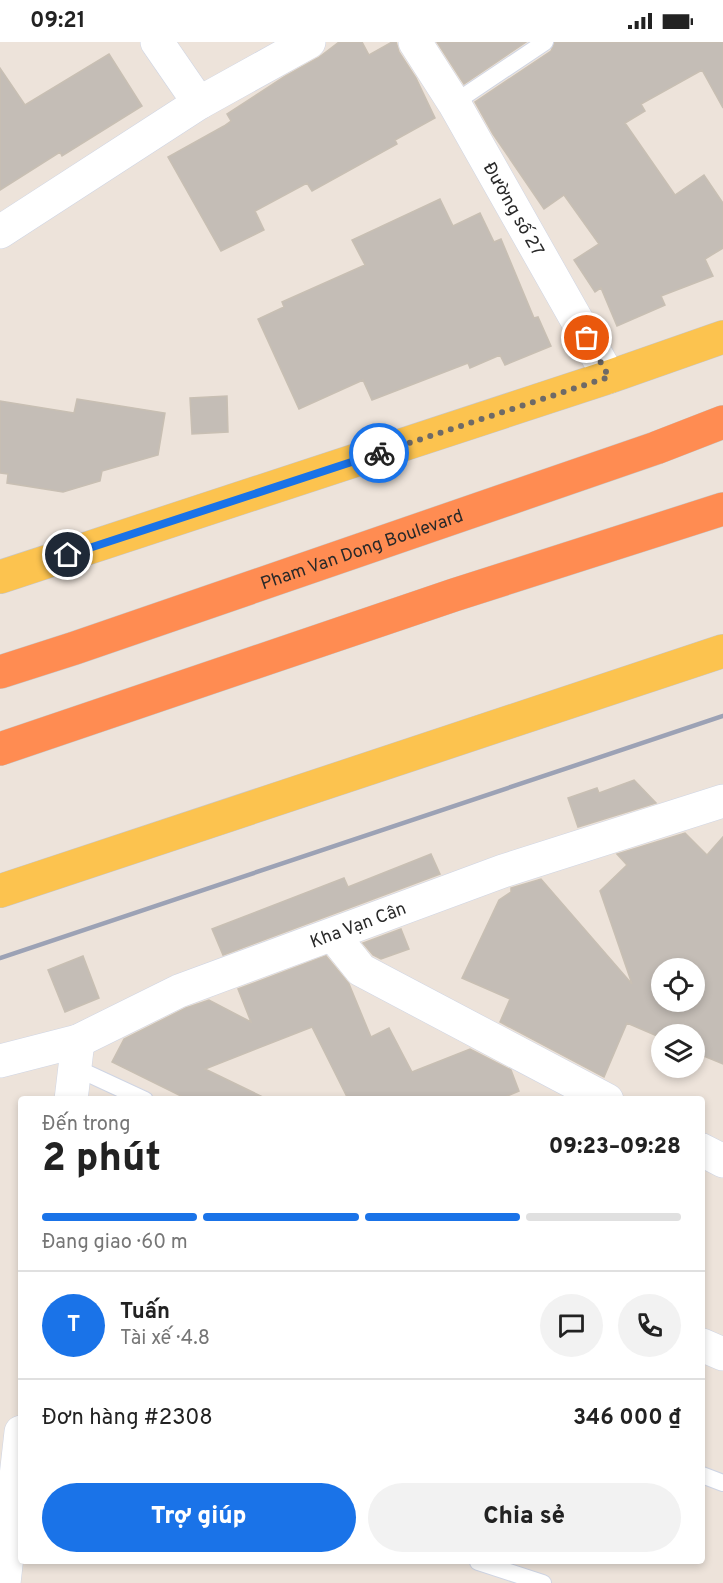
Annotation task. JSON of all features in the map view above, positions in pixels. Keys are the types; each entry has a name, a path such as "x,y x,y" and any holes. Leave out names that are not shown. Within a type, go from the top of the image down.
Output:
{"highway":[{"name":"Pham Van Dong Boulevard","path":"0,672 86,645 656,448 723,422"},
{"path":"0,749 454,595 723,509"}],"main road":[{"path":"0,577 609,377 723,337"},
{"path":"0,891 723,651"}],"street":[{"path":"157,42 199,103"},
{"path":"0,232 199,103 309,42"},
{"name":"Đường số 27","path":"415,42 454,103 609,377"},
{"name":"Kha Vạn Cân","path":"0,1062 75,1070 178,991 503,872 722,804"},
{"path":"333,935 361,970 599,1096"},
{"path":"705,1152 723,1161"},
{"path":"705,1346 723,1354"},
{"path":"4,1583 18,1459"}],"lane":[{"path":"454,103 545,42"},
{"path":"75,1070 137,1096"},
{"path":"705,1475 723,1483"},
{"path":"482,1564 515,1579 543,1583"}],"building":[{"path":"339,42 362,42 369,55 396,42 399,52 416,78 435,118 395,140 397,144 312,191 307,183 255,211 264,230 221,251 168,157 224,126 231,121 227,114 318,58"},
{"path":"437,42 526,42 464,84"},
{"path":"555,42 723,42 723,108 702,70 641,104 645,111 625,123 675,195 704,175 723,203 723,248 705,259 713,276 661,296 665,305 617,326 601,288 595,292 574,260 599,244 564,195 544,209 493,134 475,102 551,51"},
{"path":"109,54 142,106 62,156 60,152 0,190 0,68 25,105"},
{"path":"440,199 453,226 480,213 494,242 501,239 534,318 538,317 551,346 505,365 500,355 470,368 468,363 372,400 363,380 299,409 258,319 284,307 282,302 365,265 352,240"},
{"path":"227,396 228,432 192,434 190,398"},
{"path":"77,399 165,413 158,455 102,471 100,481 63,492 7,483 8,474 0,473 0,401 74,413"},
{"path":"634,780 656,803 578,827 568,798 597,788 599,793"},
{"path":"685,833 707,855 723,837 723,1064 705,1057 705,1024 651,1024 651,1033 627,1023 604,1077 500,1022 510,999 462,978 499,900 511,892 511,888 541,879 632,984 600,891 627,865 617,854"},
{"path":"431,854 440,874 223,955 212,929 344,878 348,887"},
{"path":"401,929 409,949 381,959 373,955 363,943"},
{"path":"83,956 99,998 65,1012 48,970"},
{"path":"326,956 349,984 371,1037 389,1028 412,1072 470,1049 511,1070 519,1091 507,1096 346,1096 312,1027 205,1069 261,1096 181,1096 112,1062 124,1039 186,1008 209,1000 251,1022 238,989"}],"railway":[{"path":"0,958 723,716"}],"way so far":[{"path":"379,453 609,377 587,338"}],"route":[{"path":"68,555 379,453"}]}
